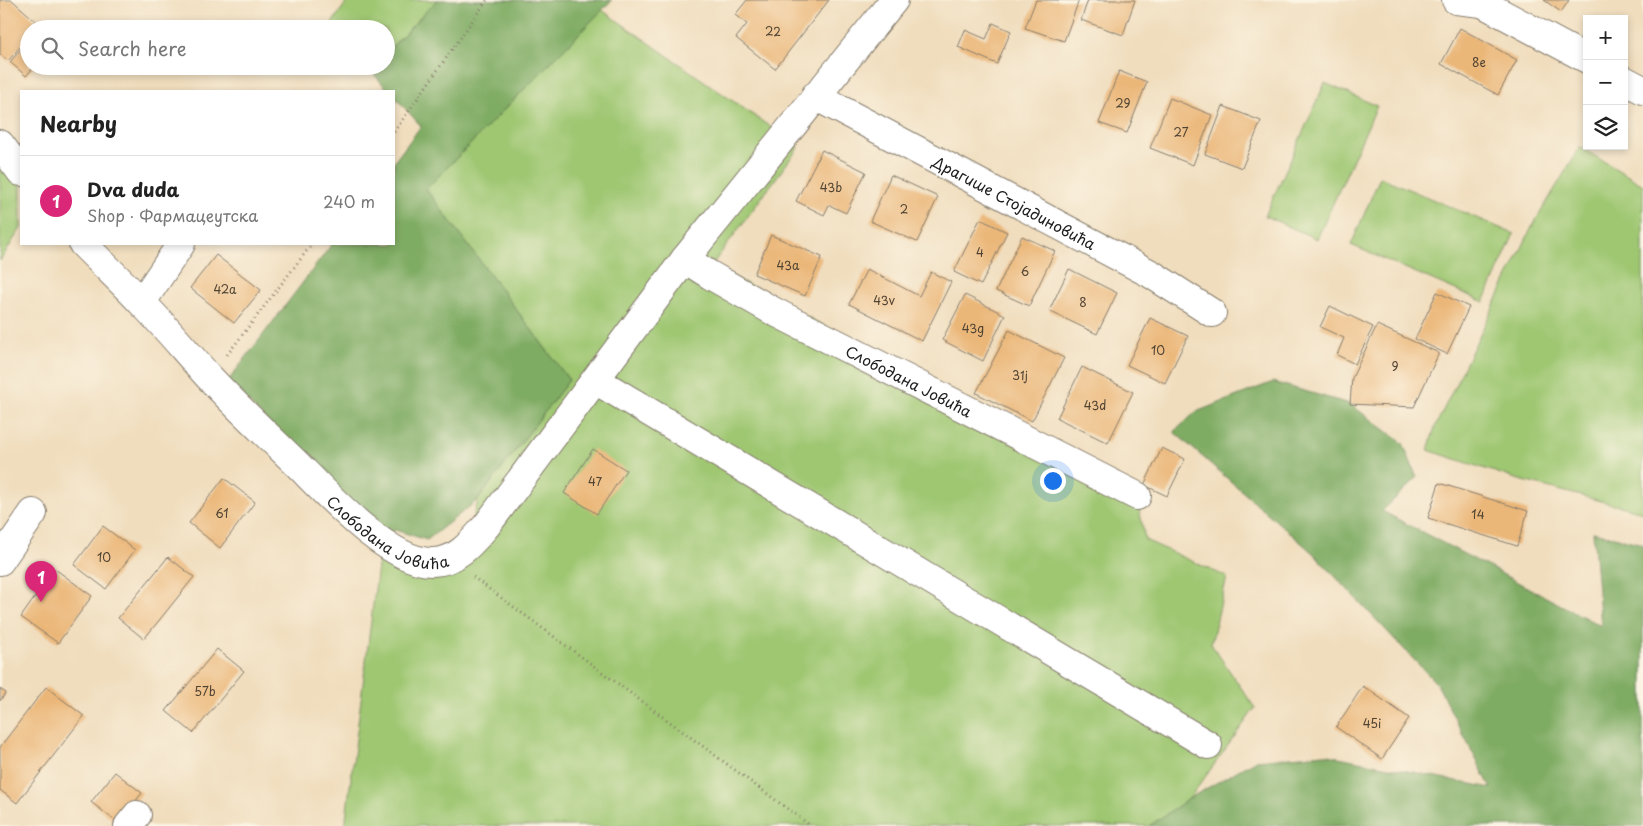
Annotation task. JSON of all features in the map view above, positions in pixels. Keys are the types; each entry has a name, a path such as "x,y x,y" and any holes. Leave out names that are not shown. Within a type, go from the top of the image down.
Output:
{"street":[{"name":"Слободана Јовића","path":"84,245 142,302 210,377 344,510 380,540 404,555 420,561 433,562 448,559 465,549 488,525 686,259 894,0"},
{"path":"1456,0 1483,2 1583,57"},
{"path":"1628,82 1643,90"},
{"name":"Драгише Стојадиновића","path":"815,96 1151,274 1212,313"},
{"path":"0,144 20,171"},
{"path":"142,302 180,245"},
{"name":"Слободана Јовића","path":"686,259 773,310 1137,496"},
{"path":"597,381 1208,745"},
{"path":"0,561 33,513"}],"path":[{"path":"395,131 487,0"},
{"path":"210,377 311,245"},
{"path":"448,559 811,826"}],"green space":[{"path":"348,0 437,0 395,44 395,20 334,20"},
{"path":"437,0 612,0 426,189 569,380 478,500 427,540 395,530 380,540 228,381 331,245 395,245 395,161 421,126 395,97 395,90 388,90 375,75 395,75 395,44"},
{"path":"602,10 799,147 712,265 1137,496 1145,540 1227,577 1211,644 1255,708 1190,798 1149,826 345,826 379,558 432,580 465,549 478,500 569,380 426,189"},
{"path":"1325,83 1377,106 1317,239 1265,216"},
{"path":"0,144 20,171 20,230 0,261"},
{"path":"1580,147 1643,185 1643,512 1516,479 1428,450 1435,427 1533,225"},
{"path":"1380,177 1514,234 1484,302 1351,245"},
{"path":"1273,382 1350,404 1403,443 1417,478 1382,511 1601,626 1593,532 1643,544 1643,826 1149,826 1190,798 1256,760 1324,754 1491,788 1437,684 1313,553 1174,432 1196,412"}],"building":[{"path":"0,0 12,0 34,20 20,20 20,47 8,61 0,54"},
{"path":"747,0 829,0 775,69 736,38 747,24 735,15"},
{"path":"1036,0 1079,0 1064,41 1025,28"},
{"path":"1088,0 1135,0 1123,35 1081,20"},
{"path":"1544,0 1569,0 1561,12"},
{"path":"993,23 1011,31 997,64 958,47 965,30 986,39"},
{"path":"1460,28 1517,60 1498,95 1441,64"},
{"path":"20,50 20,71 10,62"},
{"path":"1119,71 1147,82 1127,133 1099,123"},
{"path":"1170,98 1212,115 1193,165 1150,148"},
{"path":"1223,106 1261,121 1242,168 1205,154"},
{"path":"822,150 866,172 846,213 829,205 824,215 796,201"},
{"path":"891,175 938,197 917,242 870,221"},
{"path":"980,219 1007,232 981,285 954,272"},
{"path":"771,235 822,257 805,296 754,274"},
{"path":"1022,236 1055,251 1029,306 996,291"},
{"path":"216,255 261,290 234,323 190,288"},
{"path":"867,269 919,296 931,272 951,282 922,341 849,304"},
{"path":"1069,269 1117,293 1097,334 1049,311"},
{"path":"1437,292 1469,307 1447,354 1415,339"},
{"path":"965,295 1005,315 983,361 942,340"},
{"path":"1330,306 1373,327 1355,364 1337,355 1344,338 1320,327"},
{"path":"1150,318 1188,336 1165,383 1127,365"},
{"path":"1377,325 1439,353 1414,407 1350,404 1352,378"},
{"path":"1009,330 1064,358 1032,421 976,393"},
{"path":"1082,367 1133,392 1108,443 1057,418"},
{"path":"1162,448 1185,459 1167,496 1144,485"},
{"path":"593,449 626,470 597,514 564,493"},
{"path":"224,478 255,502 220,548 189,523"},
{"path":"1439,483 1528,511 1517,546 1428,518"},
{"path":"103,526 135,550 106,589 74,565"},
{"path":"168,557 194,577 144,639 118,618"},
{"path":"55,569 92,596 58,643 21,617"},
{"path":"217,649 244,671 193,733 166,711"},
{"path":"1363,686 1409,718 1382,759 1336,727"},
{"path":"46,687 84,716 17,803 0,790 0,747"},
{"path":"0,689 6,693 0,701"},
{"path":"115,772 142,793 118,823 91,802"}],"place":[{"name":"Dva duda","path":"41,602"}]}
